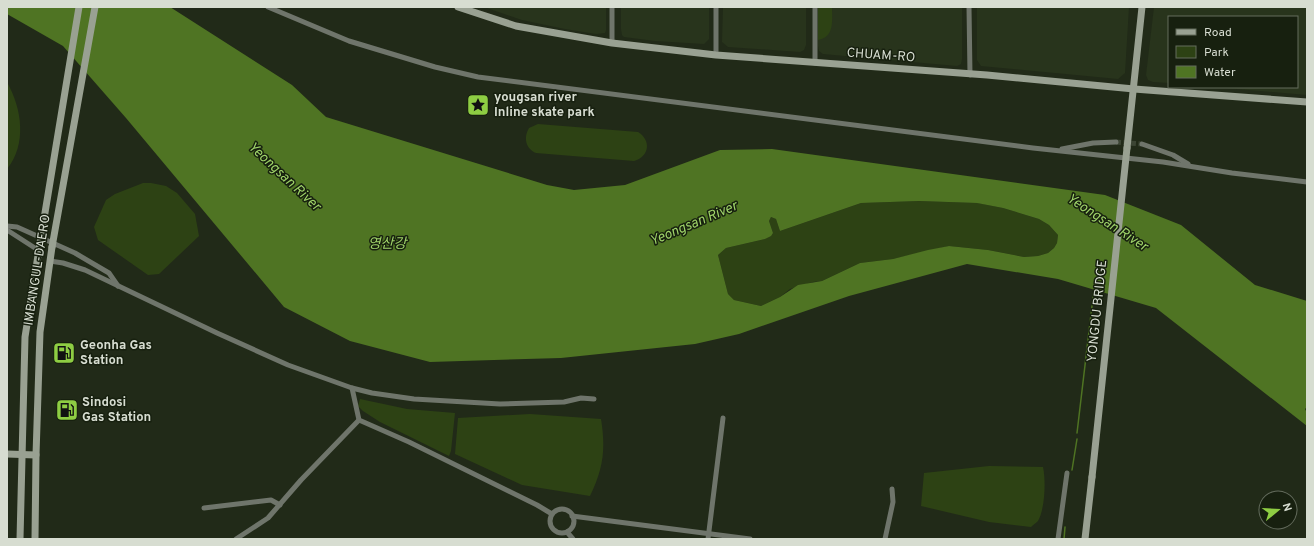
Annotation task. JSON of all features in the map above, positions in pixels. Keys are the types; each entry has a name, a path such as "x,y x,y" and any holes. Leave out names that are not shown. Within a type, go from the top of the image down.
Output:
{"street":[{"name":"IMBANGUL-DAERO","path":"20,539 25,337 79,7"},
{"name":"IMBANGUL-DAERO","path":"35,539 40,332 52,247 95,7"},
{"path":"268,7 349,40 435,67 478,77 1191,166 1232,173 1307,182"},
{"name":"CHUAM-RO","path":"458,7 516,26 612,43 716,55 1307,102"},
{"path":"612,7 612,43"},
{"path":"716,7 716,55"},
{"path":"815,7 815,63"},
{"path":"970,7 970,75"},
{"name":"YONGDU BRIDGE","path":"1085,539 1142,7"},
{"path":"1046,149 1063,149 1093,143 1116,142"},
{"path":"1142,144 1173,155 1191,166"},
{"path":"7,226 26,231 82,257 109,273 119,287"},
{"path":"7,230 39,247"},
{"path":"50,260 85,270 288,365 352,388 372,393 414,399 500,404 557,403 581,398 594,399"},
{"path":"352,388 359,420"},
{"path":"708,536 723,418"},
{"path":"236,539 268,518 301,480 359,420"},
{"path":"359,420 408,442 537,505 552,514"},
{"path":"7,454 36,455"},
{"path":"1058,539 1067,473"},
{"path":"885,539 893,502 892,489"},
{"path":"204,508 271,500 280,505"},
{"path":"572,516 572,527 566,532 559,533 552,529 550,522 552,514 562,510 566,511 572,516 708,536 750,539"},
{"path":"566,532 573,539"}],"shaded area":[{"path":"484,7 606,7 606,30 605,33 596,34 565,29 522,20"},
{"path":"621,7 709,7 709,39 704,44 655,41 624,37 621,29"},
{"path":"723,7 806,7 806,45 804,50 800,52 728,47 722,42"},
{"path":"818,7 962,7 961,64 957,66 823,54 819,51 818,46"},
{"path":"977,7 1129,7 1125,73 1118,79 981,66 977,60"},
{"path":"1154,7 1307,7 1307,95 1225,88 1298,88 1298,16 1168,16 1168,83 1153,82 1148,80 1146,75"}],"green space":[{"path":"818,7 832,7 832,17 830,32 818,40"},
{"path":"7,82 16,103 19,115 20,138 18,149 7,169"},
{"path":"538,124 638,132 645,139 647,148 646,152 639,159 634,161 536,153 530,149 526,143 526,136 529,128"},
{"path":"143,183 166,186 177,193 195,214 199,236 159,274 148,275 98,240 94,227 106,200 115,194"},
{"path":"919,201 978,203 1003,208 1039,219 1049,225 1058,235 1057,243 1048,253 1038,256 1024,257 988,250 949,246 893,259 860,263 822,281 813,282 790,289 780,297 761,306 734,300 728,294 718,255 726,248 765,239 773,233 769,221 771,217 776,219 780,231 861,203"},
{"path":"360,399 407,409 455,413 451,451 449,456 380,422 358,406"},
{"path":"530,414 601,419 603,450 601,468 590,496 522,485 455,454 458,418"},
{"path":"989,466 1043,467 1045,487 1042,509 1038,521 1031,527 989,522 921,506 924,473"}],"water":[{"name":"영산강","path":"7,7 170,7 292,85 326,117 547,185 574,190 625,185 720,150 772,149 1105,195 1181,225 1255,285 1307,301 1307,407 1305,409 1307,413 1307,426 1156,308 1058,279 967,264 849,296 739,334 695,344 561,358 430,362 350,341 284,307 126,118 63,46 7,14","holes":["919,201 977,203 1003,208 1039,219 1049,225 1058,235 1057,243 1048,253 1038,256 1024,257 988,250 949,246 893,259 860,263 822,281 798,285 780,297 761,306 734,300 728,294 718,255 726,248 765,239 771,236 773,233 769,221 771,217 776,219 780,231 861,203"]}],"waterway":[{"path":"1077,433 1094,289"},
{"path":"1072,470 1077,439"},
{"path":"1064,539 1065,527"}],"tunnel":[{"path":"1116,142 1142,144"}],"place":[{"name":"yougsan river Inline skate park","path":"478,105"},
{"name":"Geonha Gas Station","path":"64,353"},
{"name":"Sindosi Gas Station","path":"67,410"}],"water label":[{"name":"Yeongsan River","path":"284,177"},
{"name":"Yeongsan River","path":"1107,223"},
{"name":"Yeongsan River","path":"694,224"}]}
